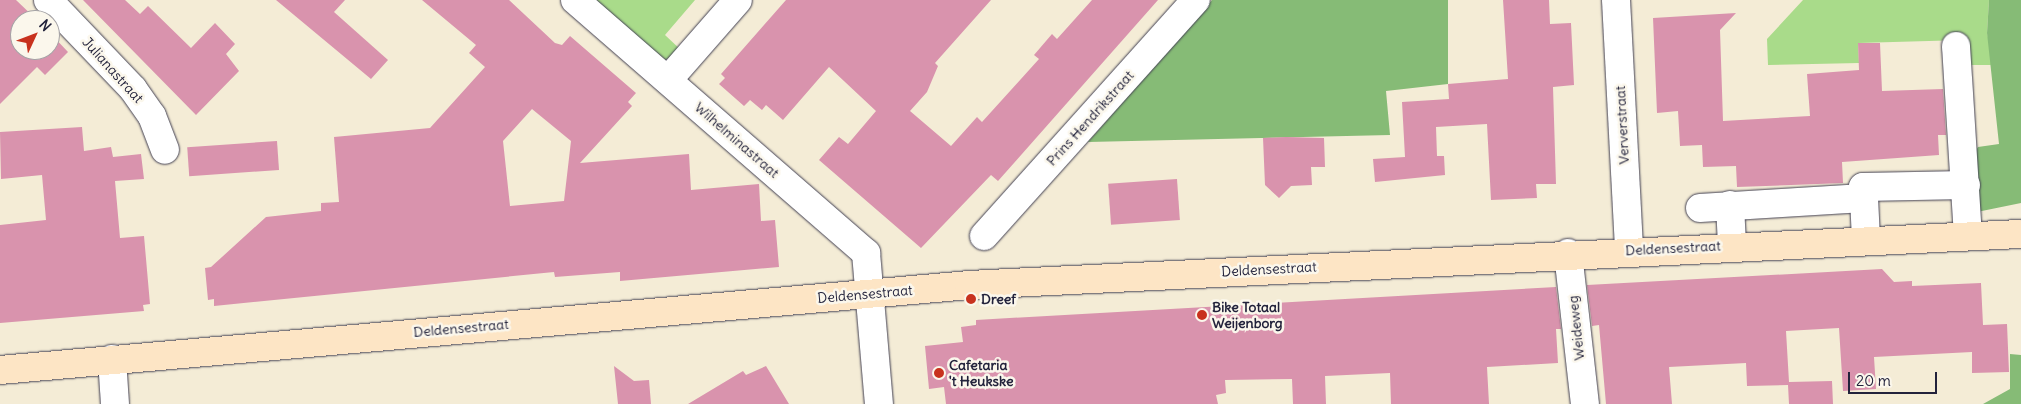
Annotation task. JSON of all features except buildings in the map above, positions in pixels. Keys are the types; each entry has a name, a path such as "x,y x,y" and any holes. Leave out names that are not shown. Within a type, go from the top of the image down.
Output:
{"street":[{"name":"Julianastraat","path":"48,0 133,89 152,116 165,150"},
{"name":"Wilhelminastraat","path":"575,0 866,253 870,294"},
{"path":"668,80 738,0"},
{"name":"Prins Hendrikstraat","path":"984,236 1196,0"},
{"name":"Ververstraat","path":"1616,0 1629,250"},
{"path":"1956,46 1968,235"},
{"path":"1866,239 1863,187 1966,185"},
{"path":"1700,208 1864,198"},
{"name":"Deldensestraat","path":"1730,205 1732,245"},
{"name":"Deldensestraat","path":"0,370 870,294 1568,253 2021,234"},
{"name":"Weideweg","path":"1568,253 1585,404"},
{"path":"870,294 879,404"},
{"path":"112,359 115,404"}],"green space":[{"path":"592,0 695,0 665,35 682,51 665,60"},
{"path":"1212,0 1448,0 1448,84 1386,91 1390,135 1088,142"},
{"path":"1803,0 1989,0 1987,33 1994,65 1966,65 1964,40 1858,43 1859,63 1768,65 1767,39"},
{"path":"1989,0 2021,0 2021,203 1972,213 1970,160 1978,147 1999,144 1987,33"},
{"path":"2010,354 2021,355 2021,404 1983,404 2010,389"}],"place":[{"name":"Dreef","path":"971,299"},
{"name":"Bike Totaal Weijenborg","path":"1202,315"},
{"name":"Cafetaria 't Heukske","path":"939,373"}]}
